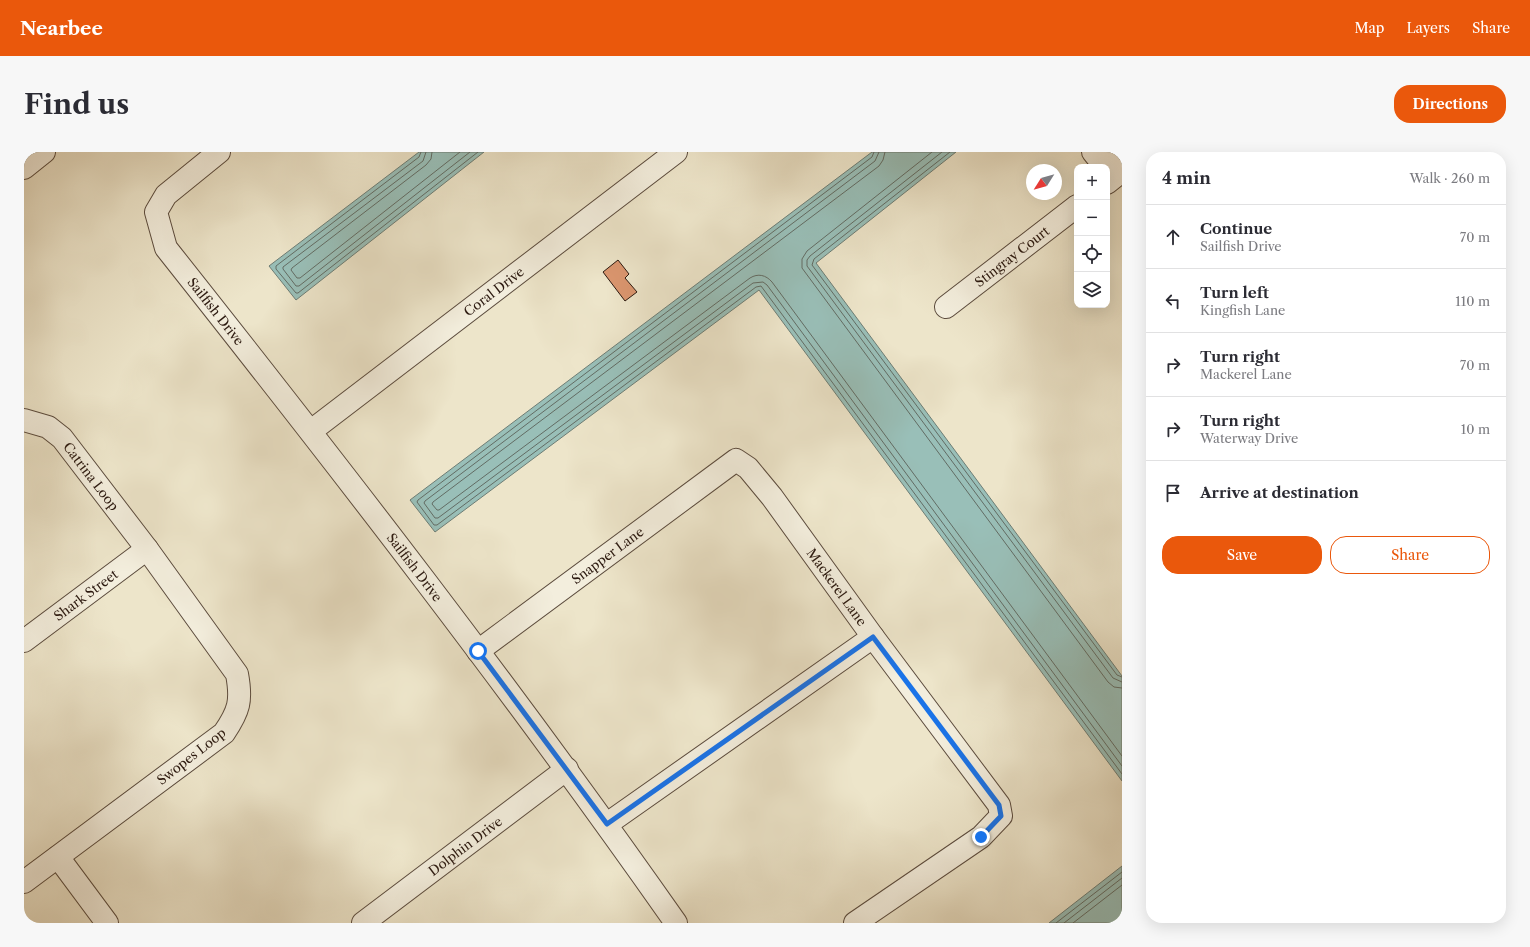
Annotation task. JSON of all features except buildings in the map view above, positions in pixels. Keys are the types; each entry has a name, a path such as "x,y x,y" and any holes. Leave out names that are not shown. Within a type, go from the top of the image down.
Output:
{"street":[{"path":"24,168 44,152"},
{"name":"Sailfish Drive","path":"218,152 166,195 156,212 166,248 311,431 478,651 567,769 676,923"},
{"name":"Coral Drive","path":"311,431 676,152"},
{"path":"1093,152 1097,158 1122,164"},
{"path":"1110,181 1122,171"},
{"name":"Stingray Court","path":"946,307 1074,208"},
{"name":"Catrina Loop","path":"24,420 48,427 62,438 147,549"},
{"name":"Snapper Lane","path":"478,651 736,460"},
{"name":"Mackerel Lane","path":"736,460 748,468 772,497 873,637 999,805 1001,816 981,837 855,923"},
{"name":"Shark Street","path":"24,641 147,549"},
{"name":"Swopes Loop","path":"24,882 224,733 235,717 240,694 237,674 147,549"},
{"path":"607,824 873,637"},
{"name":"Dolphin Drive","path":"362,923 567,769"},
{"path":"58,857 107,923"}],"water":[{"path":"419,152 484,152 296,300 269,266"},
{"path":"872,152 956,152 816,263 1122,676 1122,781 759,290 435,532 410,500"},
{"path":"1122,866 1122,923 1049,923"}],"route":[{"path":"478,651 607,824 873,637 999,805 1001,816 981,837"}]}
